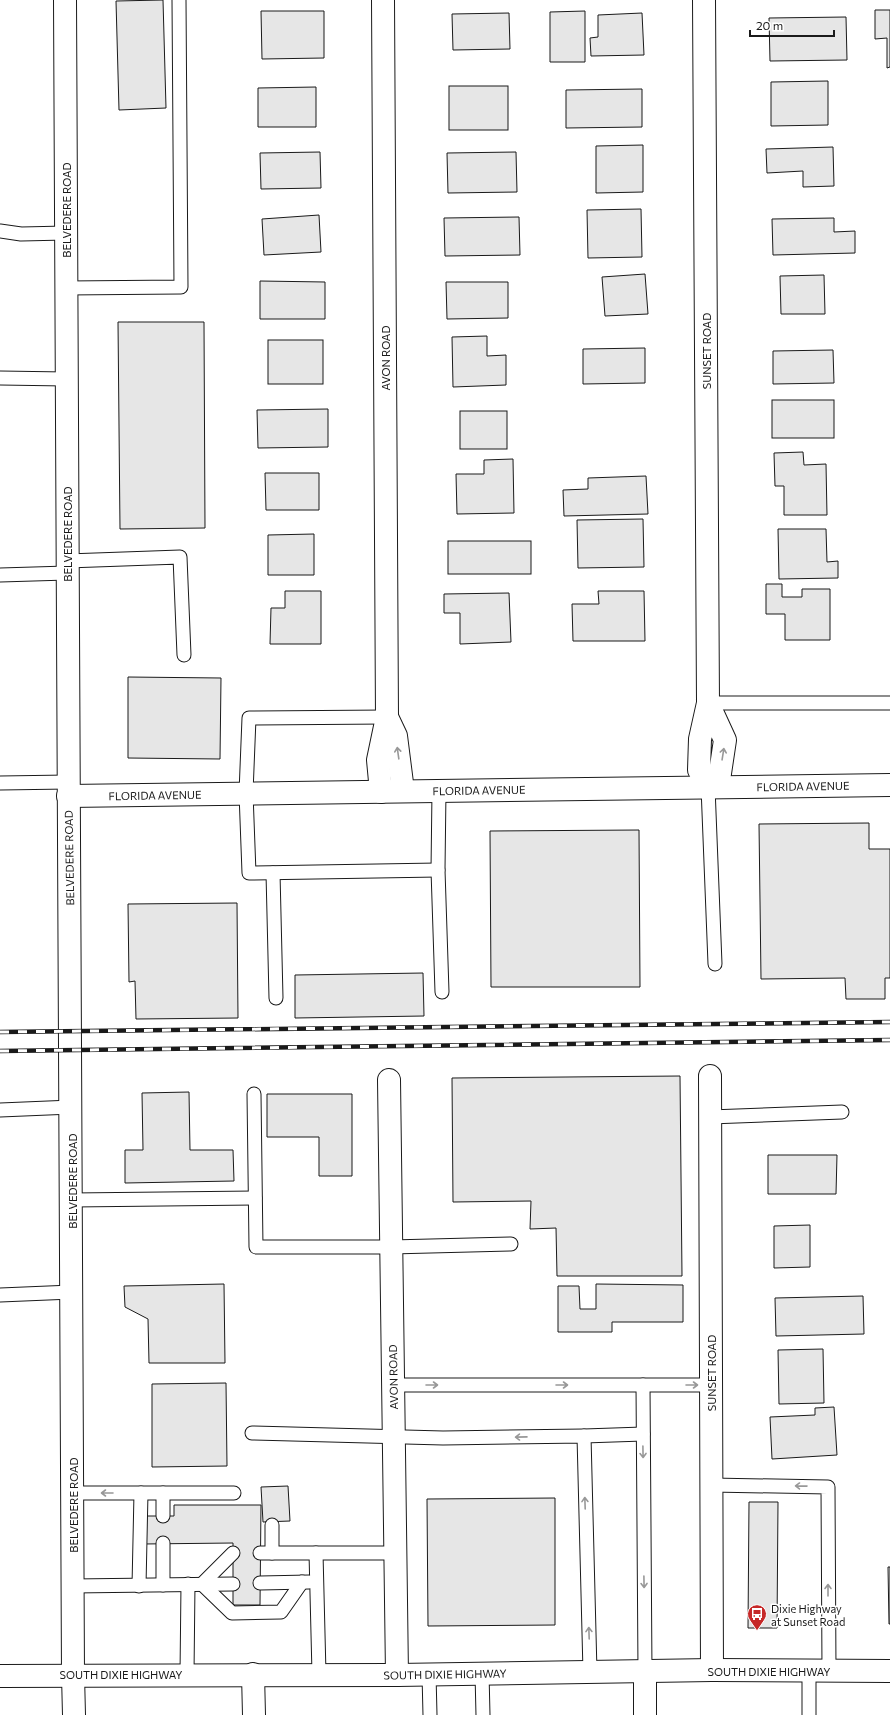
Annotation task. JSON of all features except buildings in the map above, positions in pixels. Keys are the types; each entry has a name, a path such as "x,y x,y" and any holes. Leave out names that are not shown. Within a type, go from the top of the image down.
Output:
{"street":[{"name":"BELVEDERE ROAD","path":"65,0 74,1715"},
{"name":"AVON ROAD","path":"381,792 378,760 387,717 383,0"},
{"name":"SUNSET ROAD","path":"704,0 708,703 725,740 719,780 708,788"},
{"name":"AVON ROAD","path":"387,717 396,736 404,791"},
{"name":"FLORIDA AVENUE","path":"68,789 246,793 890,785"},
{"name":"SUNSET ROAD","path":"710,1076 712,1670"},
{"name":"AVON ROAD","path":"389,1080 396,1675"},
{"name":"SOUTH DIXIE HIGHWAY","path":"0,1676 188,1674 396,1675 712,1670 890,1671"},
{"path":"645,1671 645,1715"},
{"path":"253,1674 254,1715"}],"lane":[{"path":"66,288 181,287 179,0"},
{"path":"0,231 21,234 66,233"},
{"path":"0,378 66,379"},
{"path":"0,575 67,567 180,557 184,654"},
{"path":"708,703 890,703"},
{"path":"387,717 249,718 246,793 249,873 438,870"},
{"path":"0,783 68,789"},
{"path":"708,788 715,964"},
{"path":"439,791 438,870 442,992"},
{"path":"273,873 276,998"},
{"path":"254,1094 256,1247 391,1247 511,1244"},
{"path":"0,1110 72,1107"},
{"path":"710,1117 842,1112"},
{"path":"72,1200 255,1198"},
{"path":"0,1295 72,1292"},
{"path":"393,1385 711,1385"},
{"path":"643,1385 645,1671"},
{"path":"252,1433 394,1438 643,1434"},
{"path":"584,1436 590,1672"},
{"path":"711,1485 828,1486 819,1671 809,1715"},
{"path":"73,1493 234,1493"},
{"path":"139,1586 141,1493"},
{"path":"163,1493 163,1516"},
{"path":"272,1525 266,1553 395,1553"},
{"path":"163,1543 163,1585"},
{"path":"202,1584 233,1553"},
{"path":"316,1553 319,1674"},
{"path":"202,1584 232,1613 281,1612 302,1582"},
{"path":"260,1583 316,1582"},
{"path":"188,1584 188,1674"},
{"path":"73,1586 233,1584"},
{"path":"482,1673 483,1715"},
{"path":"429,1674 430,1715"}],"railway":[{"path":"0,1032 890,1022"},
{"path":"0,1051 890,1040"}],"place":[{"name":"Dixie Highway at Sunset Road","path":"757,1631"}]}
